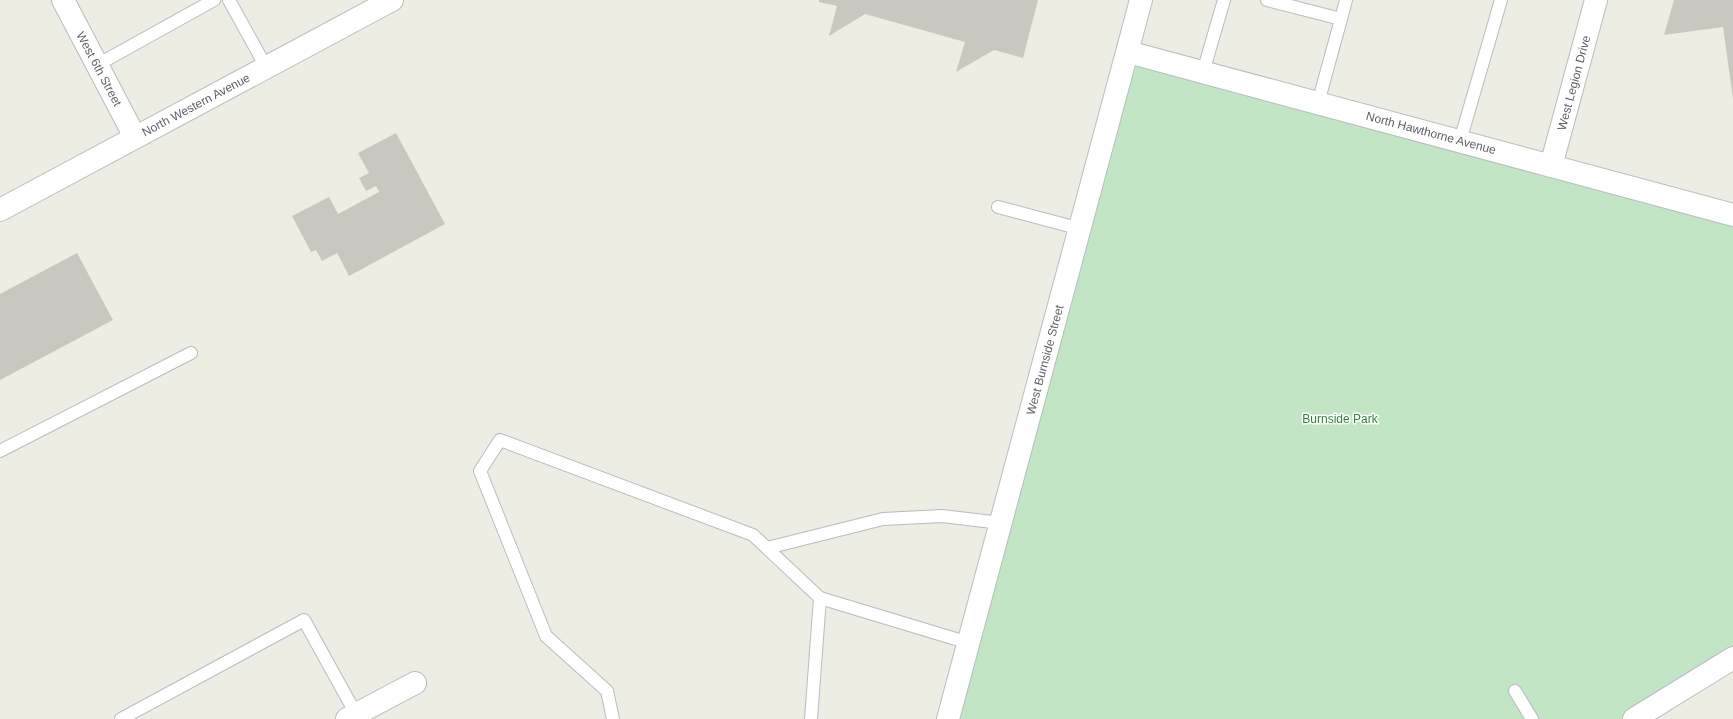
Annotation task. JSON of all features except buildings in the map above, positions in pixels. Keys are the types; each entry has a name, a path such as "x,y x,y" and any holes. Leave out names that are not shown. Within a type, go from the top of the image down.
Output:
{"street":[{"name":"West 6th Street","path":"63,0 135,137"},
{"name":"North Western Avenue","path":"0,210 392,0"},
{"name":"West Burnside Street","path":"948,719 1142,0"},
{"name":"West Legion Drive","path":"1551,166 1596,0"},
{"name":"North Hawthorne Avenue","path":"1128,52 1733,215"},
{"path":"1634,719 1733,658"},
{"path":"352,717 415,683"}],"lane":[{"path":"97,65 214,0"},
{"path":"230,0 266,67"},
{"path":"1203,72 1224,0"},
{"path":"1267,0 1341,19"},
{"path":"1318,103 1346,0"},
{"path":"1460,141 1501,0"},
{"path":"998,207 1080,229"},
{"path":"0,451 191,353"},
{"path":"613,719 607,692 546,636 480,471 500,440 753,535 820,598 969,643"},
{"path":"767,548 882,519 942,516 1001,523"},
{"path":"811,719 820,598"},
{"path":"121,719 304,620 352,717"},
{"path":"1515,691 1532,719"}],"green space":[{"name":"Burnside Park","path":"1128,52 1733,215 1733,658 1634,719 948,719"}]}
